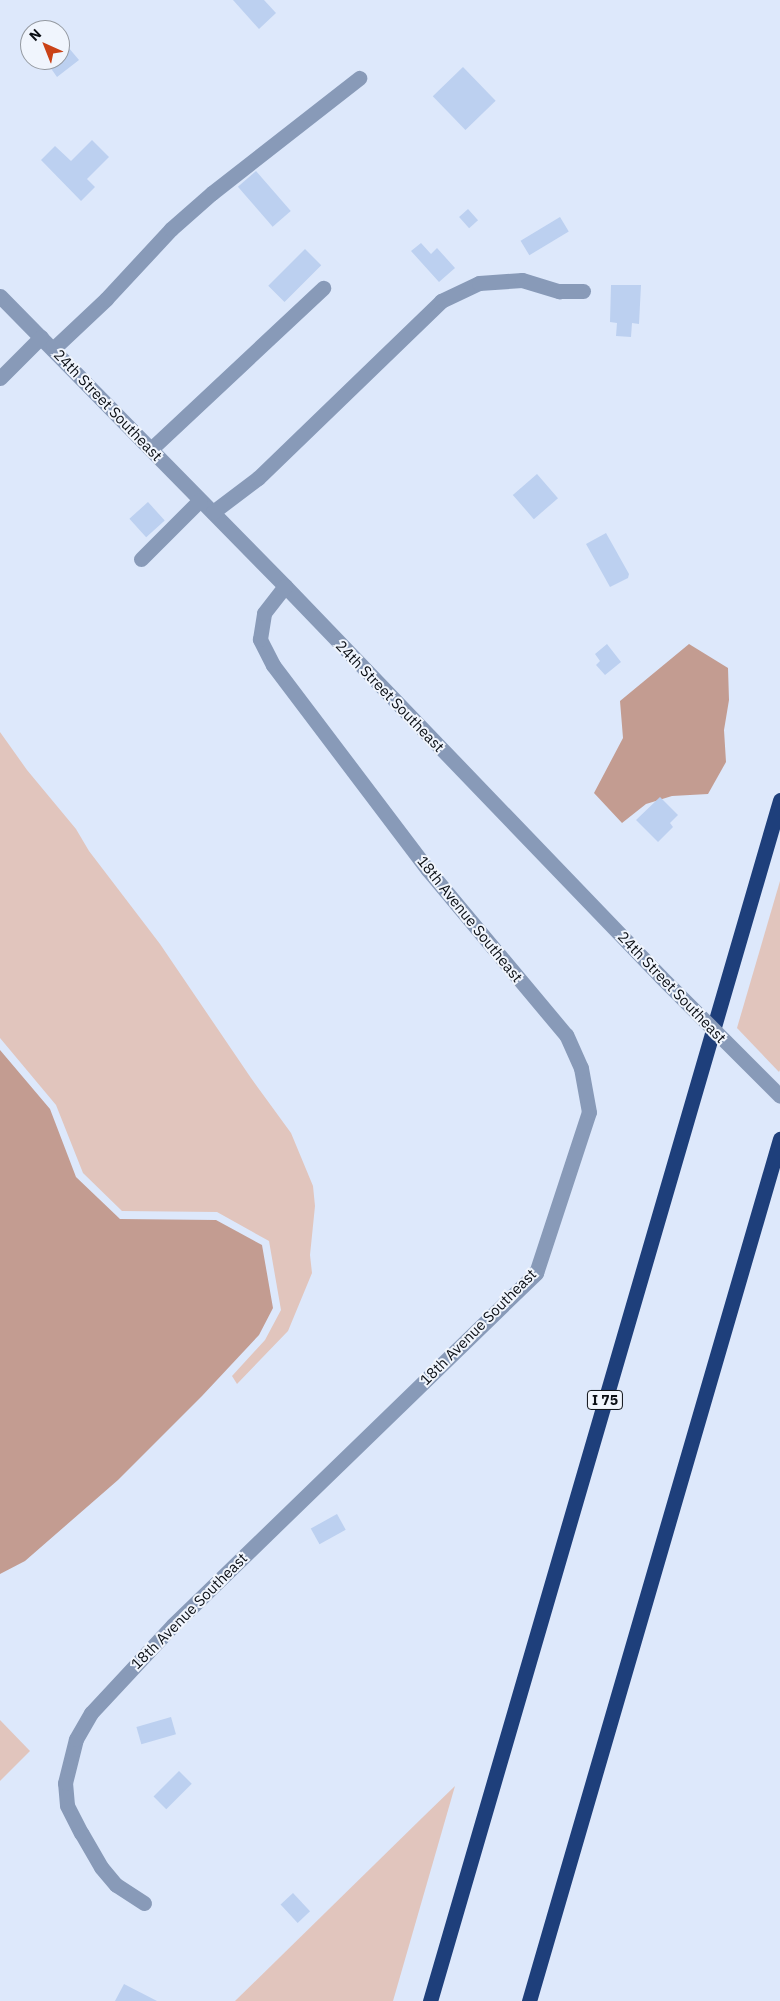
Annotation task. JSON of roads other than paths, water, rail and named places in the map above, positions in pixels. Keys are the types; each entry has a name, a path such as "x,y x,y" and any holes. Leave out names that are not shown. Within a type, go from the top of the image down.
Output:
{"highway":[{"name":"I 75","path":"430,2001 780,800"},
{"path":"529,2001 780,1139"}],"street":[{"path":"53,349 106,299 171,229 212,193 359,78"},
{"path":"213,512 258,478 441,301 479,283 522,280 559,291 583,291"},
{"path":"151,449 323,288"},
{"name":"24th Street Southeast","path":"0,296 285,586 661,977 780,1096"},
{"path":"3,370 41,337"},
{"path":"141,559 200,500"},
{"name":"18th Avenue Southeast","path":"144,1903 116,1885 101,1867 81,1834 68,1805 65,1782 76,1739 91,1713 173,1624 536,1273 589,1112 581,1068 566,1035 428,870 273,665 260,640 264,612 285,586"}]}
